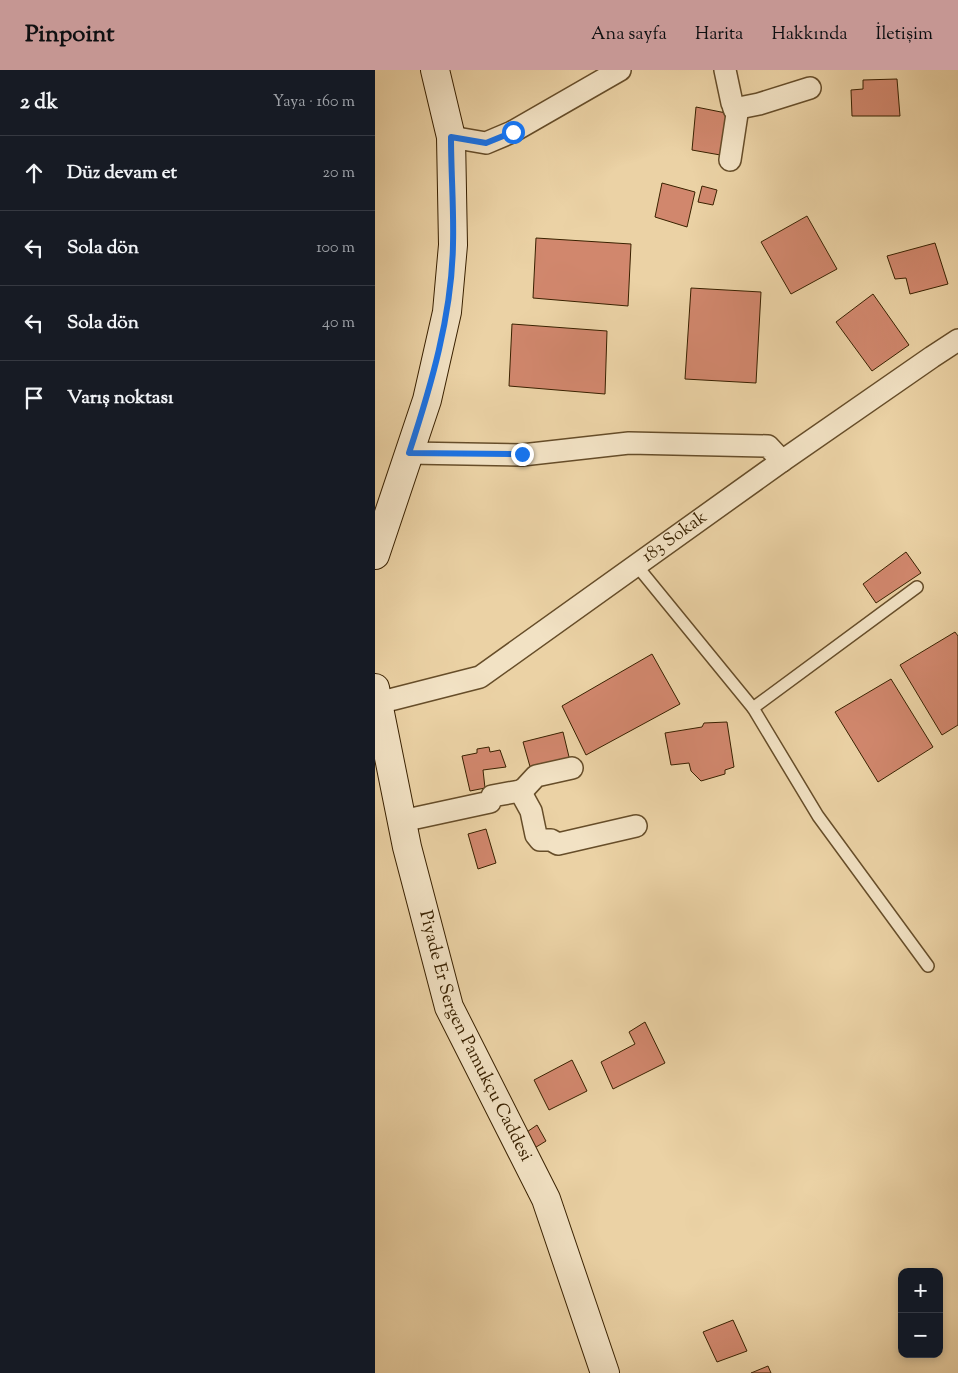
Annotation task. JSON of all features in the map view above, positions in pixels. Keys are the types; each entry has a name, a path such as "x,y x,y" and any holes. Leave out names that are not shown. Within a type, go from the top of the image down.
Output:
{"street":[{"path":"375,555 427,400 447,312 453,245 451,137 435,70"},
{"path":"451,137 486,143 513,132 620,70"},
{"path":"725,70 737,114 730,160"},
{"path":"734,108 759,104 811,88"},
{"name":"183 Sokak","path":"377,696 480,677 782,461 932,356 958,340"},
{"path":"409,453 522,454 629,443 768,446 782,461"},
{"name":"Piyade Er Sergen Pamukçu Caddesi","path":"377,696 407,847 449,1007 545,1199 605,1373"},
{"path":"402,821 490,802 492,796 524,789 536,776 572,768"},
{"path":"520,791 531,811 536,835 540,840 551,840 559,844 636,826"}],"lane":[{"path":"637,566 753,708 818,816 928,966"},
{"path":"753,708 917,587"}],"building":[{"path":"897,79 900,116 852,116 851,90 863,89 863,80"},
{"path":"696,107 731,114 726,156 692,150"},
{"path":"662,183 695,192 687,227 655,217"},
{"path":"702,186 717,190 713,205 698,202"},
{"path":"807,216 837,269 791,294 761,242"},
{"path":"536,238 631,244 628,306 533,298"},
{"path":"935,243 948,284 910,294 906,278 895,279 887,256"},
{"path":"691,288 761,292 756,383 685,379"},
{"path":"873,294 909,345 872,371 836,322"},
{"path":"512,324 607,331 605,394 509,386"},
{"path":"906,552 921,573 876,603 863,584"},
{"path":"955,632 958,636 958,725 942,735 900,665"},
{"path":"652,654 680,704 586,755 562,706"},
{"path":"891,679 933,747 878,782 835,712"},
{"path":"727,722 734,767 725,770 725,774 701,781 691,771 689,763 671,765 665,733 702,727 704,723"},
{"path":"563,732 570,761 531,770 523,742"},
{"path":"489,747 490,752 500,750 506,767 483,770 485,788 470,791 462,756 477,753 477,749"},
{"path":"486,829 496,863 478,869 468,834"},
{"path":"645,1022 665,1063 613,1089 601,1062 635,1044 629,1032"},
{"path":"572,1060 587,1091 549,1110 534,1080"},
{"path":"537,1125 546,1141 533,1149 524,1134"},
{"path":"733,1320 747,1351 717,1362 703,1332"},
{"path":"768,1366 771,1373 751,1373"}],"route":[{"path":"513,132 486,143 451,137 453,245 447,312 427,400 409,453 522,454"}]}
